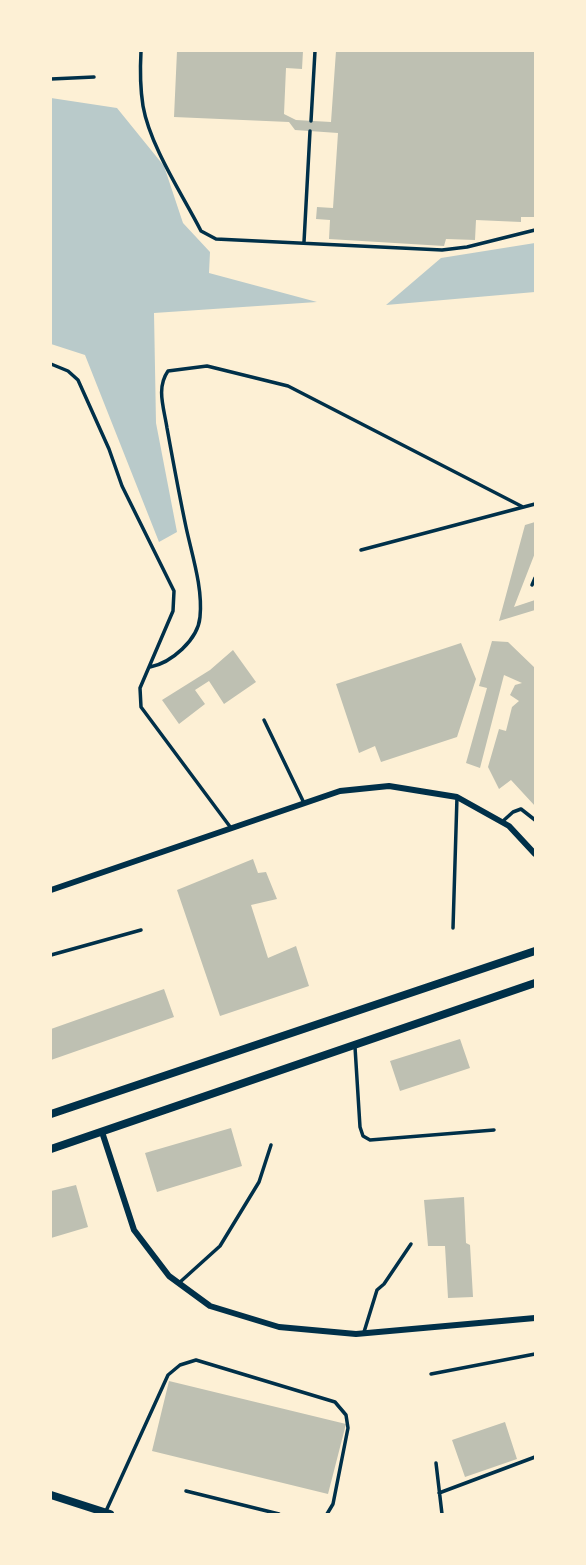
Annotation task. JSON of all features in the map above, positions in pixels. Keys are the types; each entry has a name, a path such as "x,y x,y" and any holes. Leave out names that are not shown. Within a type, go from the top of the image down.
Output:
{"street":[{"path":"51,890 340,791 389,786 457,797 509,826 535,854"},
{"path":"51,880 61,886"},
{"path":"51,1114 535,951"},
{"path":"51,1149 535,982"},
{"path":"102,1132 134,1230 169,1276 210,1306 279,1327 364,1334 535,1318"},
{"path":"51,1495 107,1513"}],"lane":[{"path":"141,51 140,82 143,108 150,132 201,231 216,239 442,250 467,247 535,230"},
{"path":"311,121 315,51"},
{"path":"51,79 94,77"},
{"path":"304,242 310,131"},
{"path":"51,364 68,371 78,380 122,486 174,592 173,611 140,688 141,707 230,828"},
{"path":"150,667 164,664 180,652 200,619 200,599 177,489 161,387 168,371 208,366 288,386 523,507"},
{"path":"361,550 535,503"},
{"path":"532,585 535,578"},
{"path":"264,720 304,803"},
{"path":"453,928 457,797"},
{"path":"501,822 521,809 535,820"},
{"path":"51,955 141,930"},
{"path":"355,1045 360,1127 363,1136 370,1140 495,1130"},
{"path":"179,1283 220,1246 259,1182 271,1145"},
{"path":"364,1334 377,1290 411,1244"},
{"path":"432,1374 535,1354"},
{"path":"107,1513 167,1374 180,1365 196,1360 335,1402 341,1408 346,1415 348,1428 333,1504 327,1514"},
{"path":"439,1493 535,1457"},
{"path":"436,1463 442,1514"},
{"path":"186,1491 279,1514"}],"shaded area":[{"path":"51,98 117,108 164,166 183,223 210,252 209,273 317,302 154,313 156,423 177,532 159,542 85,355 51,344"},
{"path":"535,243 535,292 386,305 441,258"}],"building":[{"path":"177,51 303,51 302,69 286,68 284,114 296,120 331,122 336,51 535,51 535,217 521,217 521,222 476,220 475,240 446,239 444,246 329,239 330,220 316,219 317,207 333,208 338,133 295,130 289,122 174,117"},
{"path":"535,522 535,553 514,607 535,600 535,610 499,621 525,525"},
{"path":"492,641 508,642 535,668 535,806 511,780 499,789 488,767 499,729 506,731 512,707 519,701 510,695 515,685 522,683 504,675 480,768 466,763 487,688 479,686"},
{"path":"461,643 476,679 457,737 381,762 375,746 359,753 336,684"},
{"path":"233,650 256,682 224,704 209,681 195,690 205,704 179,724 162,700 210,670"},
{"path":"253,859 258,873 266,872 277,899 251,905 268,958 296,946 309,986 220,1016 177,890"},
{"path":"164,989 174,1017 51,1060 51,1029"},
{"path":"460,1039 470,1068 400,1091 390,1061"},
{"path":"231,1128 242,1166 157,1192 145,1153"},
{"path":"76,1185 88,1227 51,1238 51,1191"},
{"path":"464,1197 466,1243 470,1245 473,1297 448,1298 445,1246 428,1246 424,1200"},
{"path":"169,1381 346,1424 328,1494 152,1451"},
{"path":"505,1422 517,1459 465,1477 452,1440"}]}
